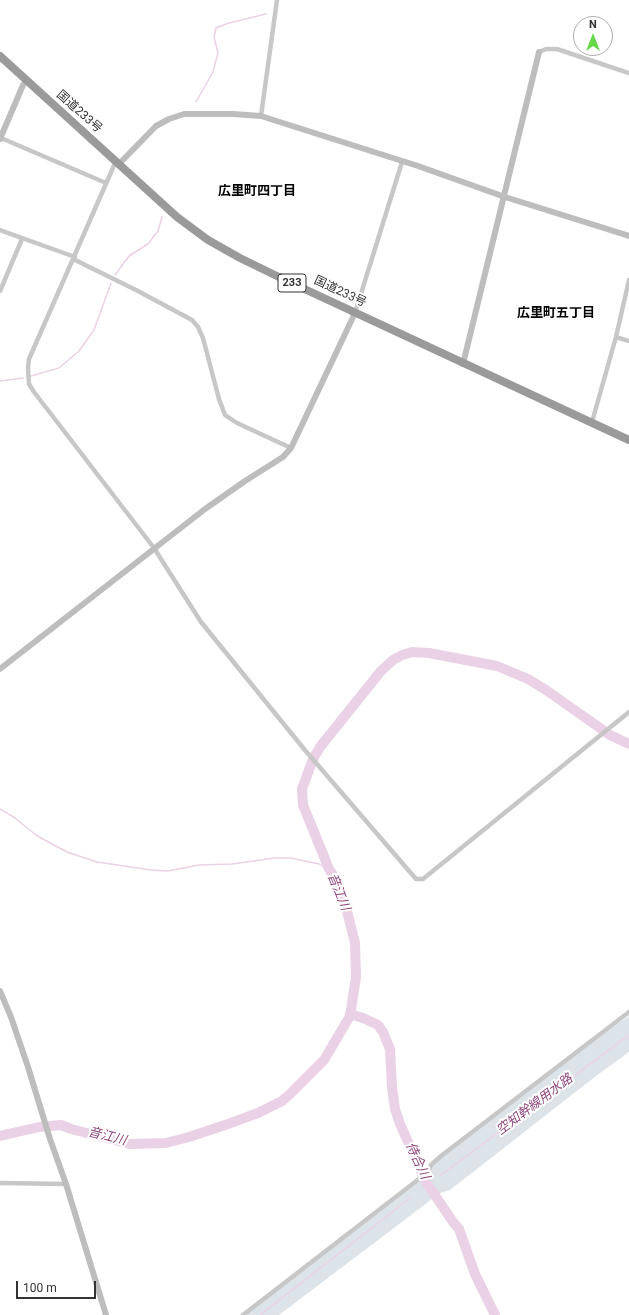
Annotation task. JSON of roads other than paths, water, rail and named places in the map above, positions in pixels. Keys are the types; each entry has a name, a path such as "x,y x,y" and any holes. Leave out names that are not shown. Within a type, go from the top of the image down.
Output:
{"highway":[{"name":"国道233号","path":"0,56 178,217 208,240 240,258 355,313 629,440"}],"street":[{"path":"261,116 277,0"},
{"path":"463,364 505,197 539,52 546,50 557,50 629,73"},
{"path":"26,80 0,139 106,184"},
{"path":"629,236 505,197 261,116 233,114 184,114 168,119 156,126 118,162 106,184 29,360 28,368 29,384 154,548 201,622 316,764 416,879 424,879 629,712"},
{"path":"0,669 205,509 283,457 291,448 355,313 402,162"},
{"path":"0,230 74,258 192,320 198,327 203,338 219,399 225,415 291,448"},
{"path":"0,291 22,239"},
{"path":"592,422 616,337 629,280"},
{"path":"616,337 629,340"},
{"path":"0,991 19,1038 106,1315"},
{"path":"243,1315 428,1172 431,1165 441,1156 629,1012"},
{"path":"0,1183 66,1184"}],"waterway":[{"path":"196,102 213,72 218,53 214,37 216,28 229,23 266,14"},
{"path":"115,275 129,256 148,244 158,231 162,217"},
{"path":"31,376 59,368 79,351 94,330 111,283"},
{"path":"0,381 23,378"},
{"name":"音江川","path":"0,1136 39,1127 61,1125 71,1129 130,1144 166,1143 228,1124 258,1113 282,1101 324,1060 350,1016 356,977 355,943 347,911 303,805 302,789 313,759 320,747 381,671 393,660 412,652 429,653 497,666 528,679 610,735 629,744"},
{"path":"0,809 15,818 36,835 50,843 67,852 97,862 168,871 199,865 232,864 275,858 291,858 319,864 329,869"},
{"name":"侍合川","path":"350,1014 378,1025 383,1032 390,1049 392,1087 395,1109 400,1124 426,1182 459,1229 475,1274 495,1315"},
{"name":"空知幹線用水路","path":"441,1175 629,1035"},
{"name":"空知幹線用水路","path":"260,1315 410,1198"}],"district":[{"name":"広里町四丁目","path":"257,192"},
{"name":"広里町五丁目","path":"556,314"}]}
